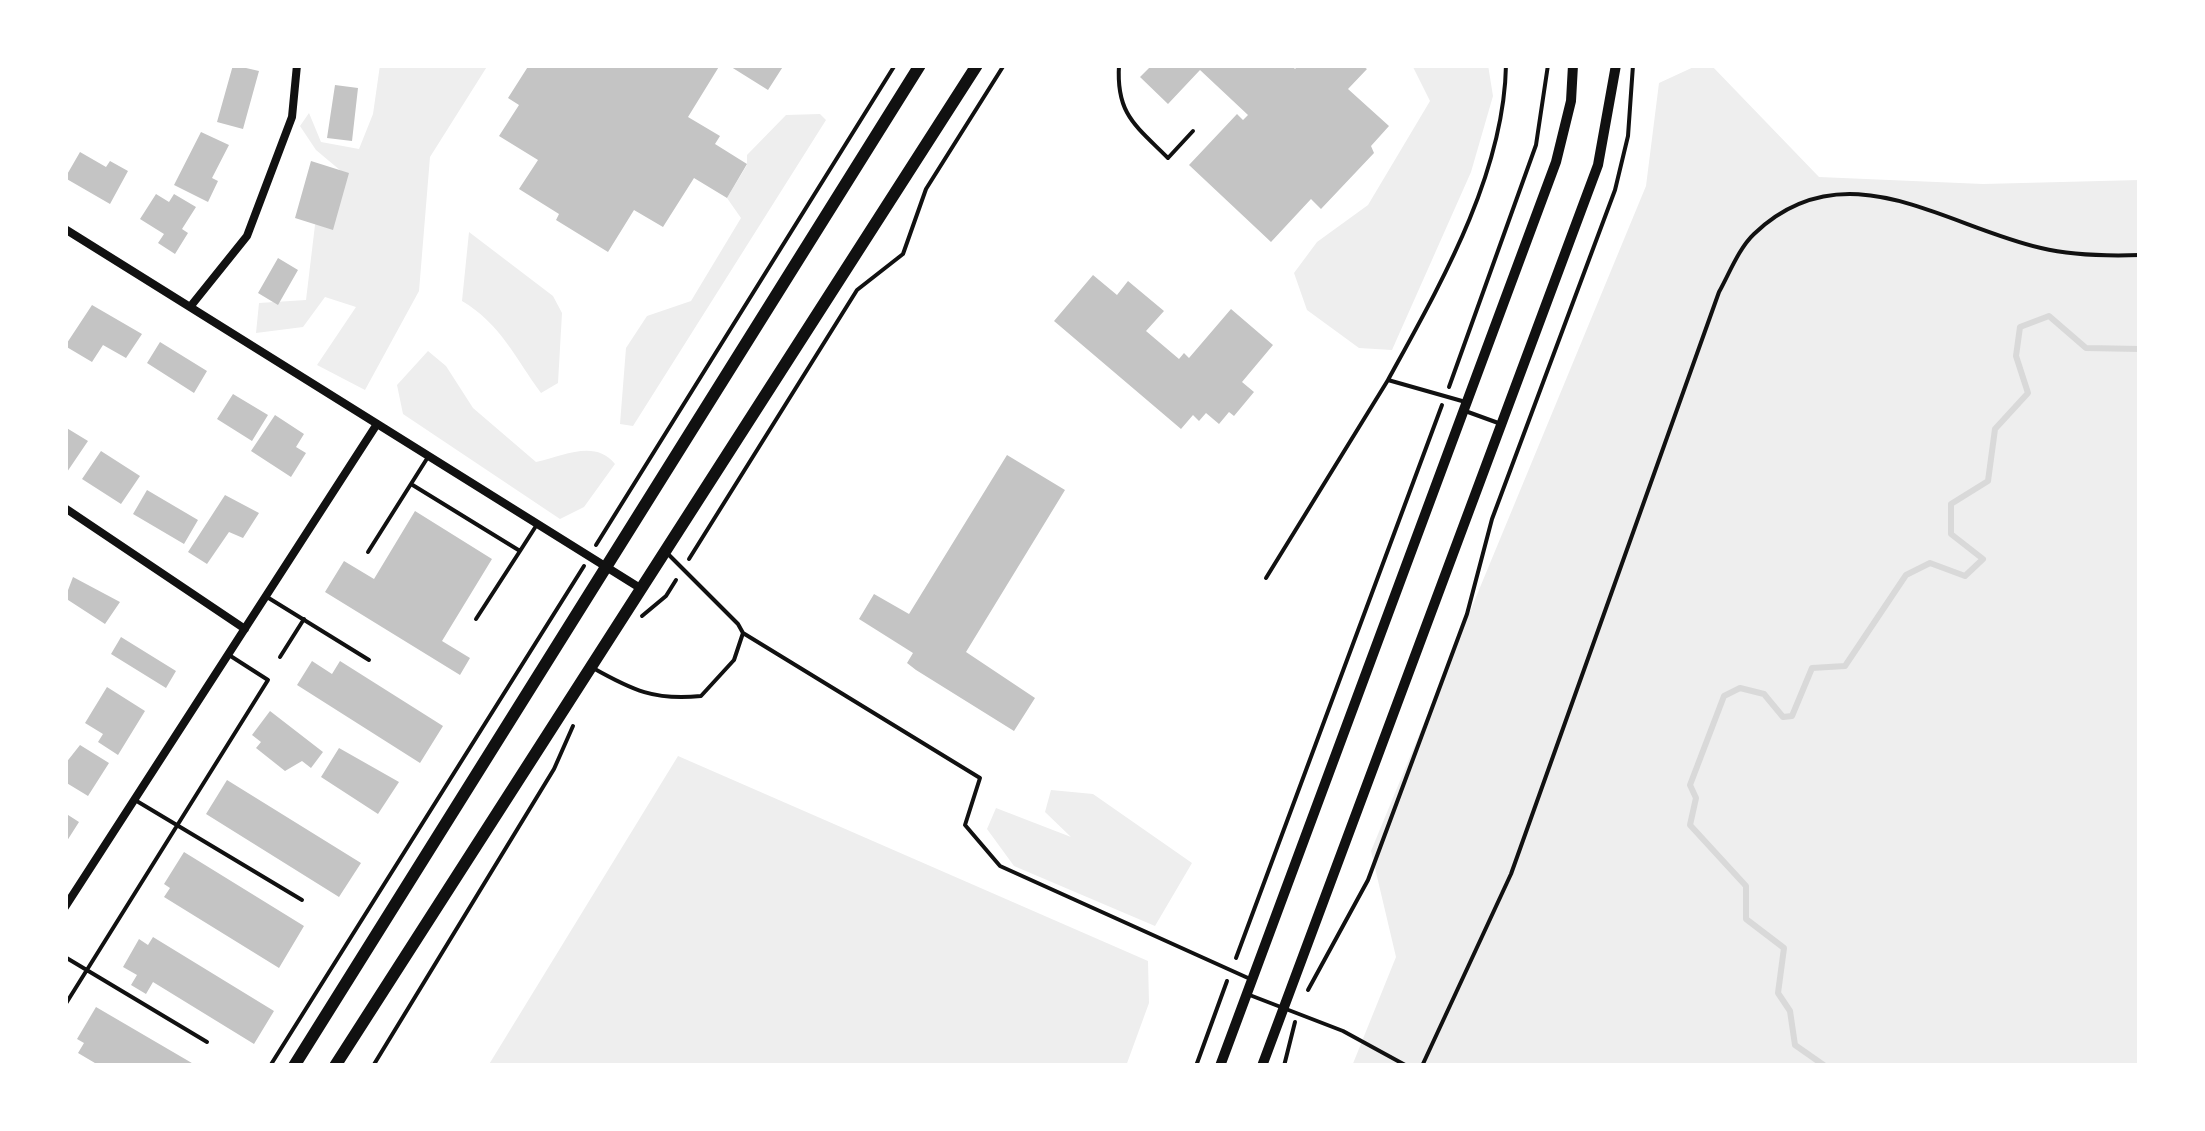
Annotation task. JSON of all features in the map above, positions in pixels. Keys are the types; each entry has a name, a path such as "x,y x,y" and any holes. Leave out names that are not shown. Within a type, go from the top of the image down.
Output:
{"main road":[{"path":"294,1066 920,65"},
{"path":"335,1066 977,65"}],"street":[{"path":"190,308 247,236 292,116 296,65"},
{"path":"1220,1066 1556,162 1571,101 1573,65"},
{"path":"1262,1066 1598,165 1616,65"},
{"path":"65,230 640,588"},
{"path":"65,907 377,424"},
{"path":"65,508 245,629"}],"lane":[{"path":"1119,65 1118,96 1128,118 1168,158 1193,131"},
{"path":"1266,578 1388,380 1425,312 1486,173 1505,112 1506,65"},
{"path":"1388,380 1446,396 1502,425"},
{"path":"368,552 428,458"},
{"path":"411,484 520,551"},
{"path":"476,618 537,524"},
{"path":"664,550 743,633 980,778 965,826 1000,866 1252,980"},
{"path":"266,596 369,660"},
{"path":"280,657 304,620"},
{"path":"589,666 633,689 667,700 700,696 734,660 743,633"},
{"path":"65,1006 268,680 228,655"},
{"path":"134,800 302,900"},
{"path":"65,957 207,1042"},
{"path":"1247,994 1298,1012 1407,1066"}],"path":[{"path":"1196,1066 1536,144 1548,65"},
{"path":"1284,1066 1298,1012 1316,970 1368,880 1466,614 1492,519 1615,190 1628,136 1633,65"},
{"path":"1422,1066 1511,874 1719,292 1751,236 1781,212 1843,193 1885,195 2042,248 2140,255"}],"shaded area":[{"path":"380,65 488,65 430,157 419,291 365,390 317,365 356,307 325,297 303,327 256,333 259,303 306,300 315,225 341,171 316,150 300,126 309,113 321,142 359,149 373,114"},
{"path":"1412,65 1488,65 1493,96 1471,172 1392,350 1359,348 1307,310 1294,273 1317,242 1368,205 1430,101"},
{"path":"1698,65 1711,65 1819,177 1983,184 2140,180 2140,1066 1352,1066 1396,957 1371,851 1646,186 1659,83"},
{"path":"820,114 826,120 633,426 620,424 626,348 647,316 691,301 741,218 727,198 747,165 747,155 786,115"},
{"path":"469,232 553,296 562,313 558,383 541,393 497,331 462,301"},
{"path":"428,351 446,366 473,408 536,462 589,451 607,456 615,464 584,507 560,519 403,414 397,385"},
{"path":"678,756 1148,961 1149,1003 1126,1066 488,1066"},
{"path":"1051,790 1093,794 1192,863 1155,926 1014,866 987,829 996,808 1071,837 1045,812"}],"building":[{"path":"233,65 259,71 243,129 217,122"},
{"path":"529,65 720,65 688,117 720,136 715,144 747,164 727,198 694,178 663,227 634,210 608,252 556,220 559,214 519,189 538,160 499,136 519,105 508,98"},
{"path":"728,65 784,65 768,90"},
{"path":"1152,65 1291,65 1295,69 1299,65 1361,65 1367,69 1348,89 1389,126 1371,146 1374,153 1321,209 1311,199 1271,242 1189,165 1237,114 1243,120 1248,115 1200,70 1168,104 1140,77"},
{"path":"335,85 358,88 352,141 327,138"},
{"path":"201,132 229,145 212,178 218,181 208,202 174,185"},
{"path":"80,152 106,167 110,161 128,171 110,204 65,178"},
{"path":"311,161 349,173 333,230 295,218"},
{"path":"156,194 169,202 174,194 196,207 182,229 188,233 175,254 158,243 164,234 140,219"},
{"path":"278,258 298,270 278,305 258,293"},
{"path":"1093,275 1117,295 1128,281 1164,311 1146,331 1179,359 1184,353 1189,358 1231,309 1273,345 1242,382 1254,392 1234,416 1229,412 1219,424 1206,413 1199,421 1193,415 1181,429 1054,321"},
{"path":"92,305 142,334 126,358 103,345 92,362 65,346"},
{"path":"160,342 207,371 194,393 147,363"},
{"path":"233,394 268,415 252,441 217,419"},
{"path":"275,415 304,434 296,447 306,453 291,477 251,451"},
{"path":"65,427 88,441 67,472 65,471"},
{"path":"101,451 140,476 121,504 82,479"},
{"path":"1007,455 1065,490 966,652 1035,698 1014,731 916,670 907,663 913,653 859,619 874,594 909,614"},
{"path":"147,490 198,520 184,544 133,514"},
{"path":"225,495 259,513 243,538 229,532 207,564 188,552"},
{"path":"415,511 492,559 442,641 470,658 460,675 325,592 344,561 374,579"},
{"path":"73,577 120,602 105,624 65,598"},
{"path":"121,637 176,671 166,688 111,654"},
{"path":"312,661 332,674 340,661 443,726 420,763 297,685"},
{"path":"107,687 145,711 118,755 98,742 103,734 85,723"},
{"path":"270,711 323,752 311,768 302,761 285,771 256,748 261,742 252,735"},
{"path":"80,745 109,763 88,796 65,782 65,764"},
{"path":"339,748 399,782 378,814 321,777"},
{"path":"227,780 361,863 339,897 206,814"},
{"path":"65,813 79,822 65,844"},
{"path":"184,852 304,926 279,968 164,897 170,888 164,884"},
{"path":"153,937 274,1011 254,1044 153,982 146,994 131,985 137,975 123,967 139,939 148,945"},
{"path":"96,1007 197,1066 100,1066 78,1053 84,1043 77,1039"}],"waterway":[{"path":"1825,1066 1795,1045 1790,1011 1778,993 1784,948 1746,919 1746,886 1690,825 1696,798 1690,785 1724,696 1740,688 1764,694 1783,717 1792,716 1812,668 1845,666 1906,575 1930,563 1965,576 1983,559 1951,534 1951,504 1988,481 1995,429 2028,393 2016,356 2020,327 2049,316 2086,348 2140,349"}]}
